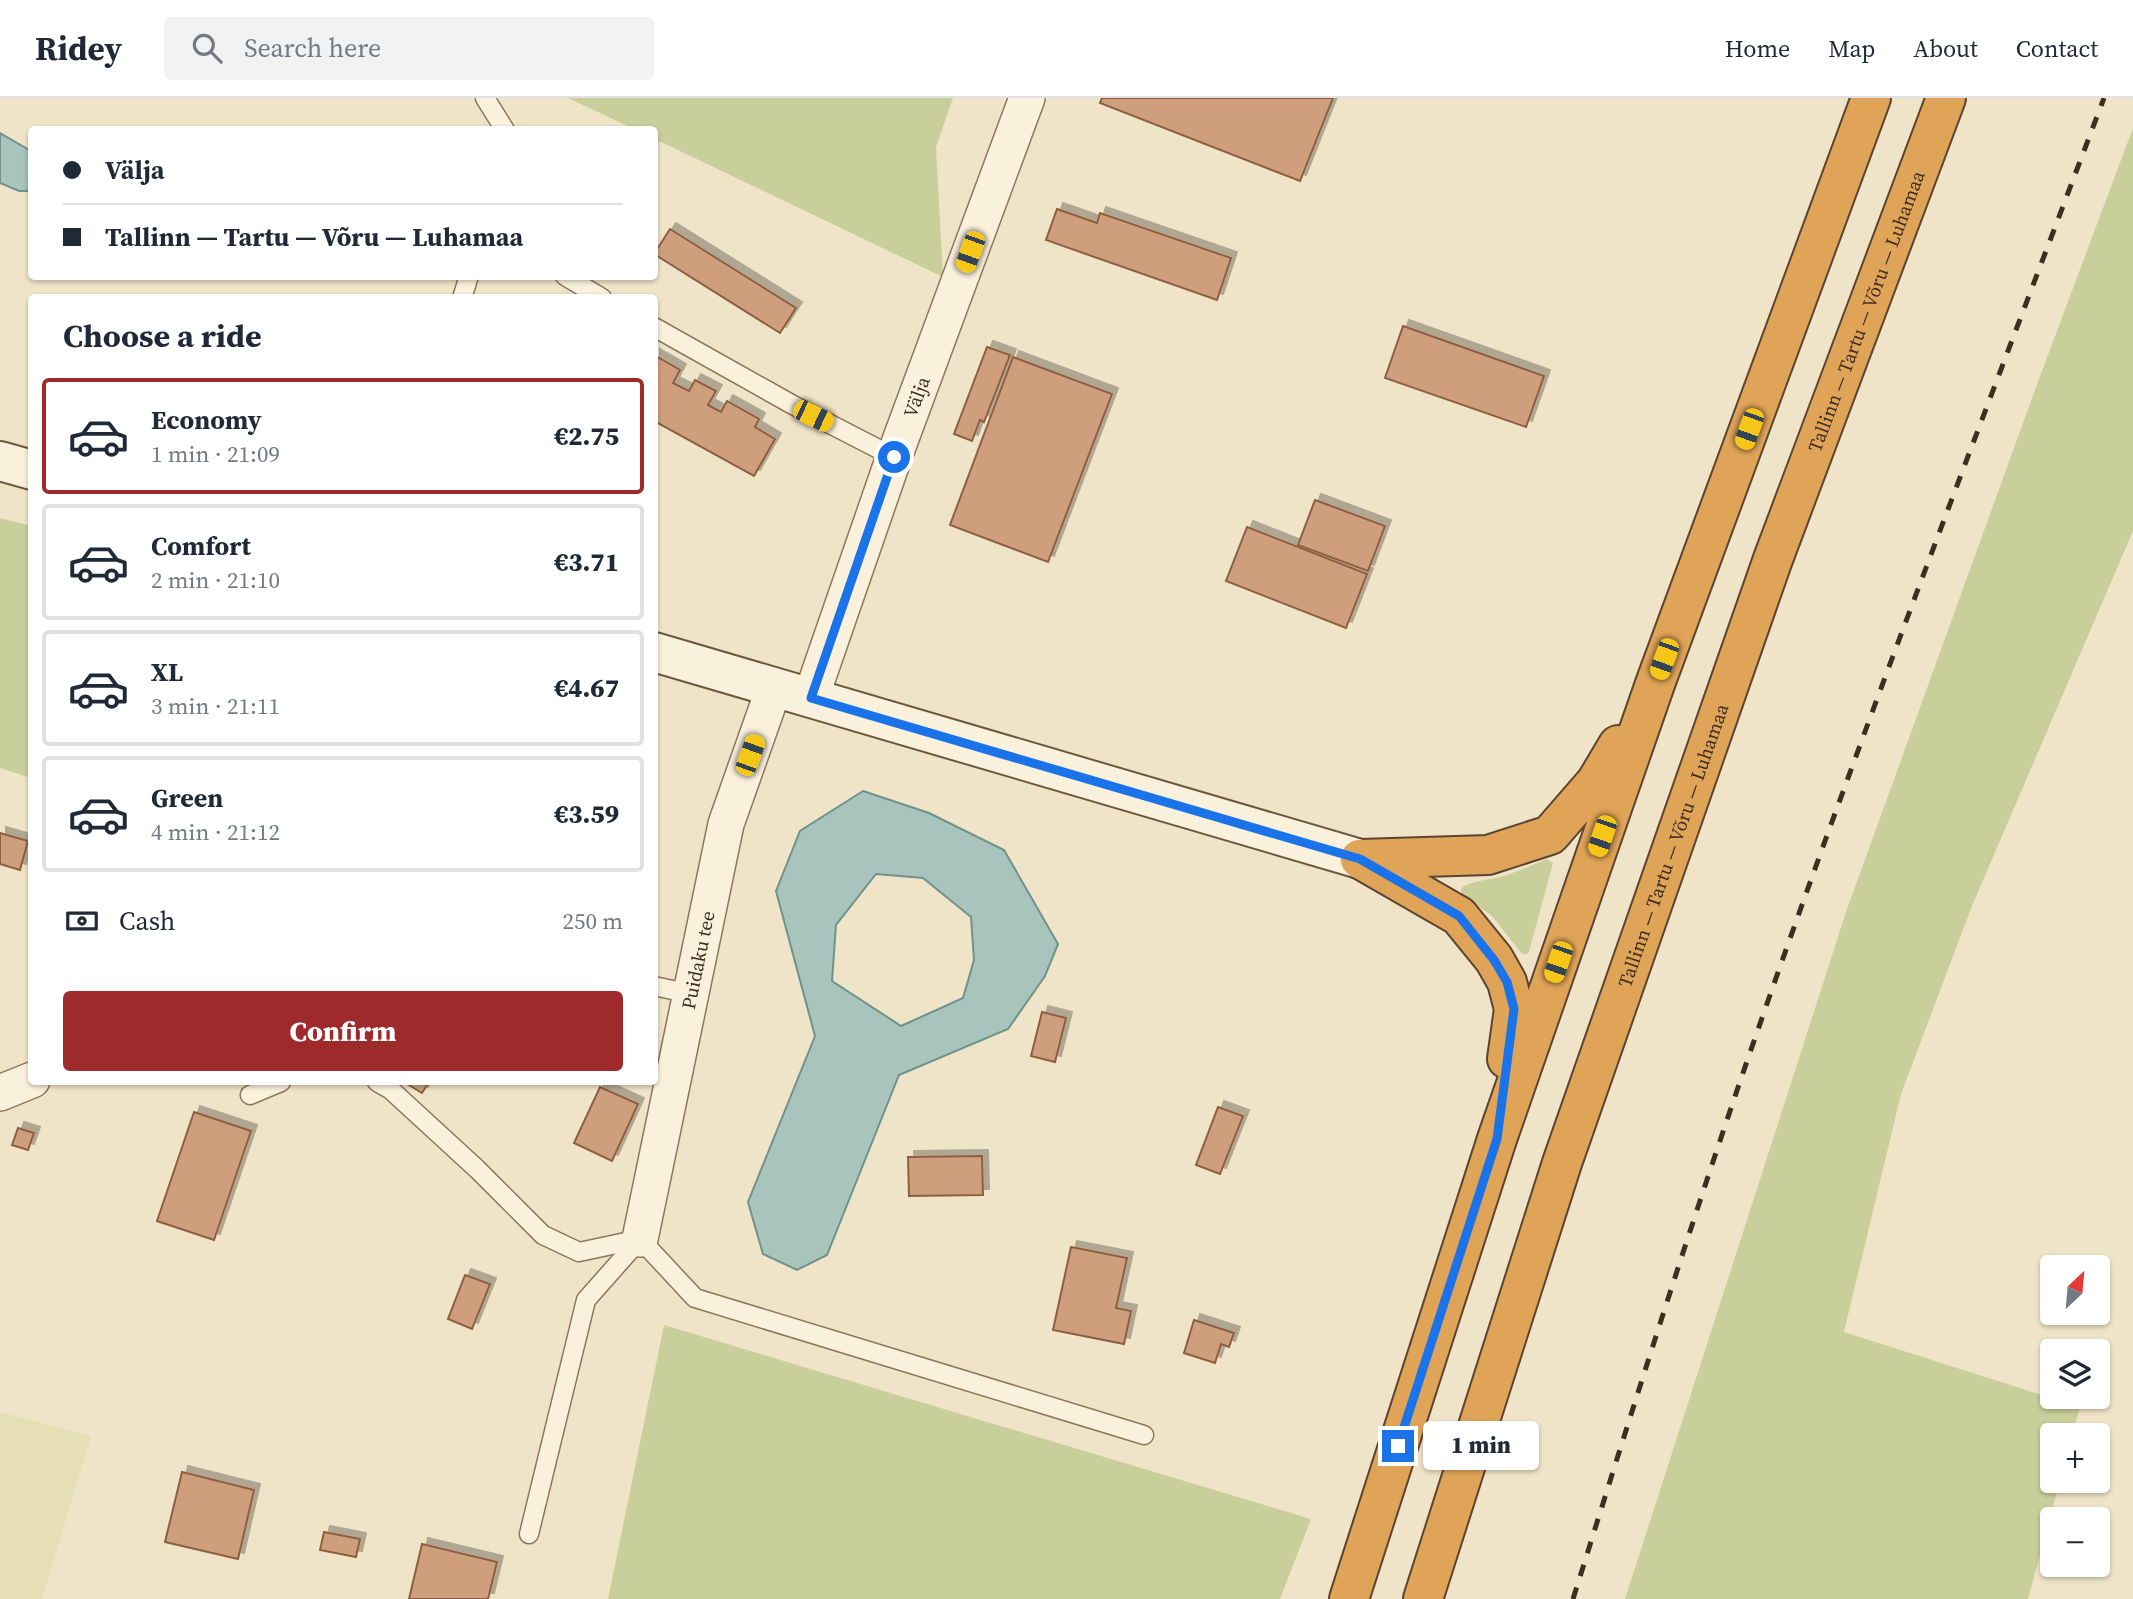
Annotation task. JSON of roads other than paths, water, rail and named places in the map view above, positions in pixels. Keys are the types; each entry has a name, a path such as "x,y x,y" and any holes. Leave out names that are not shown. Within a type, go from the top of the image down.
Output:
{"highway":[{"path":"1349,1599 1497,1139 1655,684 1871,98"},
{"name":"Tallinn — Tartu — Võru — Luhamaa","path":"1423,1599 1576,1124 1773,559 1946,98"},
{"path":"1360,859 1489,855 1550,835 1596,782 1655,684"},
{"path":"1360,859 1459,916 1494,960 1507,982 1514,1009 1497,1139"}],"street":[{"name":"Välja","path":"811,698 894,457 1027,98"},
{"path":"0,461 28,469"},
{"path":"658,653 1360,859"},
{"name":"Puidaku tee","path":"640,1239 726,824 774,688"},
{"path":"0,1093 28,1082"}],"lane":[{"path":"485,98 502,126"},
{"path":"572,280 595,294"},
{"path":"658,329 793,405 894,457"},
{"path":"658,987 691,994"},
{"path":"250,1095 274,1085"},
{"path":"382,1085 477,1169 543,1235 579,1252 640,1239"},
{"path":"640,1239 695,1298 1144,1434"},
{"path":"528,1534 586,1300 640,1239"}],"water":[{"path":"0,133 28,149 28,191 19,191 0,183"},
{"path":"863,791 929,813 1004,850 1058,944 1045,976 1008,1029 899,1075 827,1255 797,1270 763,1254 748,1202 815,1036 776,891 800,831","holes":["876,874 923,878 971,917 974,960 963,998 901,1026 832,981 836,925"]}],"railway":[{"path":"1573,1599 1644,1373 1769,998 1892,659 2104,98"}]}
